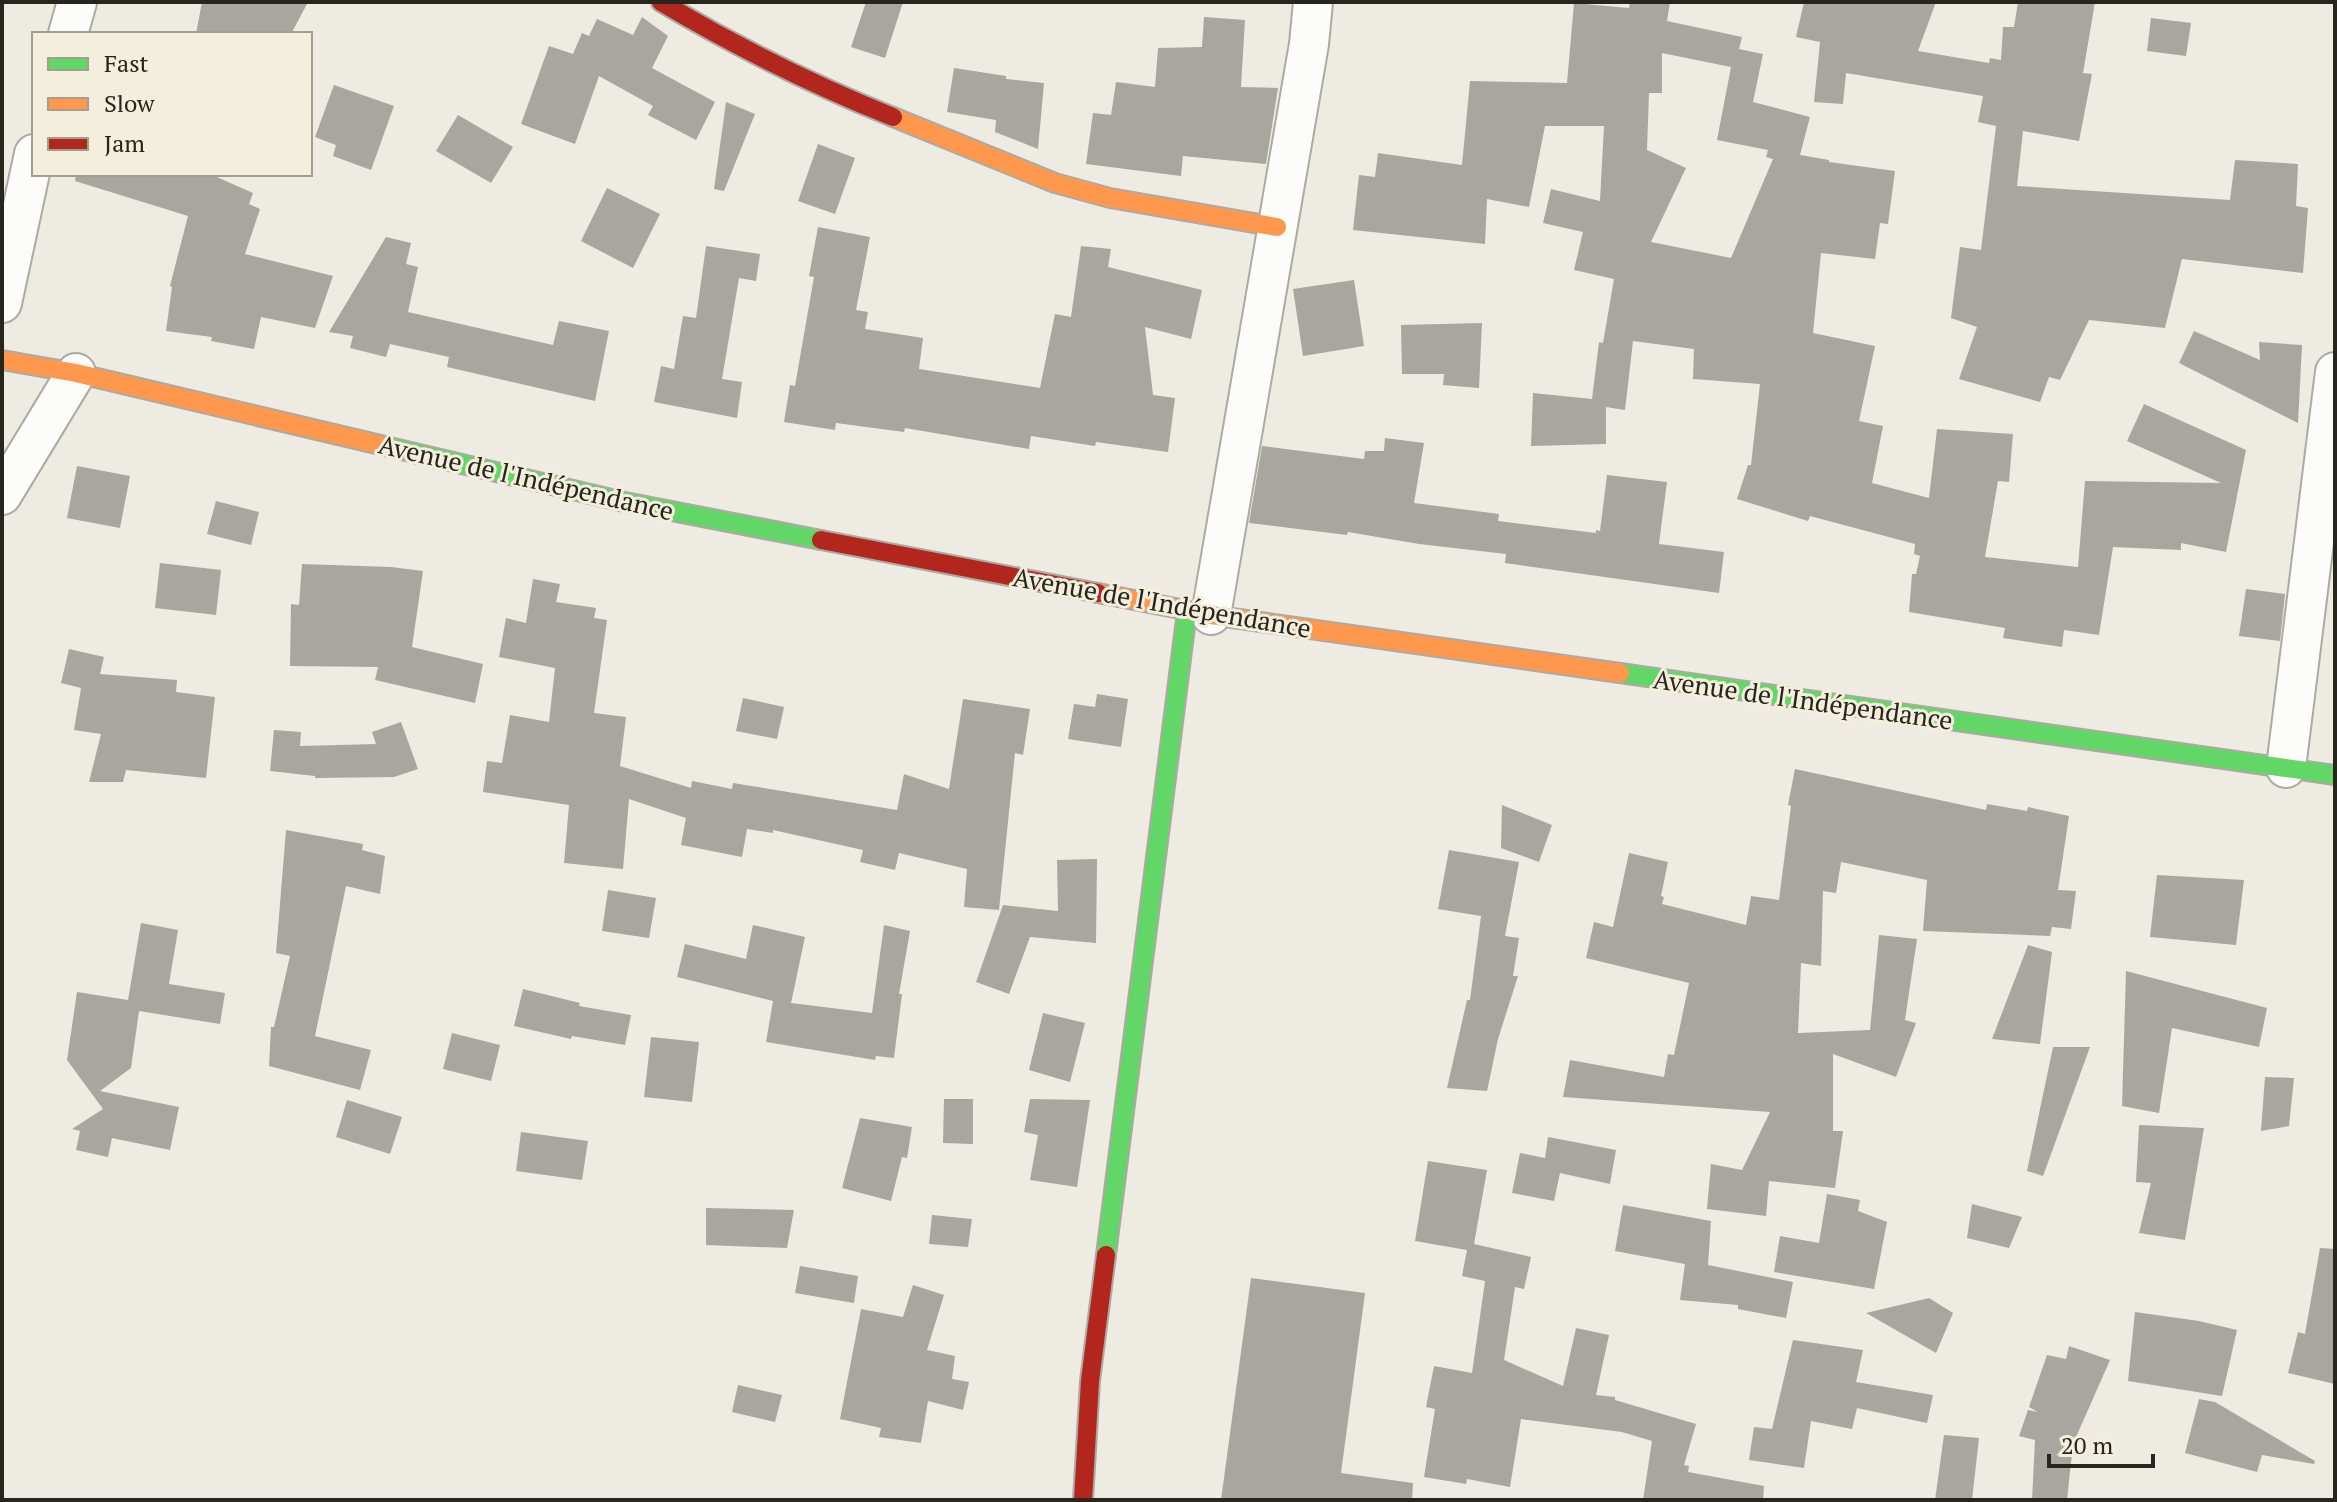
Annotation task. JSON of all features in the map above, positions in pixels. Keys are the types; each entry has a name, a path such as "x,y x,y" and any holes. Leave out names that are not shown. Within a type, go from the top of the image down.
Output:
{"main road":[{"path":"661,2 828,91 1055,183 1110,198 1277,227"},
{"name":"Avenue de l'Indépendance","path":"2,360 76,373 620,501 1199,613 2335,775"},
{"path":"1083,1500 1090,1381 1199,613"}],"street":[{"path":"69,32 77,2"},
{"path":"1199,613 1277,227 1309,44 1313,2"},
{"path":"2,303 32,163"},
{"path":"2286,768 2335,372"},
{"path":"2,495 76,373"}],"building":[{"path":"202,2 308,2 292,32 196,32"},
{"path":"866,2 903,2 885,58 851,47"},
{"path":"1630,2 1670,2 1667,21 1742,37 1739,49 1763,54 1753,102 1810,117 1800,155 1895,171 1888,224 1880,223 1875,259 1821,253 1813,333 1875,346 1859,421 1883,426 1872,483 1929,498 1937,429 2013,434 2009,482 1998,481 1985,557 2078,567 2085,481 2221,483 2127,441 2144,404 2246,450 2226,552 2181,543 2181,550 2113,547 2099,635 2064,630 2062,647 2003,638 2005,628 1909,612 1912,574 1916,574 1920,556 1914,554 1915,544 1810,516 1808,521 1737,499 1748,465 1751,465 1760,384 1693,379 1694,349 1633,341 1625,410 1606,407 1606,444 1531,446 1533,393 1592,399 1599,342 1603,343 1614,279 1574,270 1583,232 1543,223 1551,189 1600,201 1604,126 1545,126 1529,207 1487,199 1485,244 1353,230 1359,175 1375,177 1378,153 1462,165 1470,81 1567,83 1574,3 1629,8","holes":["1662,53 1731,67 1717,140 1768,150 1766,157 1773,159 1731,258 1651,242 1686,168 1647,150 1649,93 1662,93"]},
{"path":"1804,2 1936,2 1918,51 1989,63 1990,58 2001,60 2003,27 2014,27 2018,2 2095,2 2083,73 2092,74 2079,141 2023,131 2017,186 2230,200 2235,160 2298,164 2296,206 2308,208 2303,273 2182,259 2165,328 2089,320 2060,380 2049,377 2040,402 1959,379 1977,327 1951,318 1960,247 1981,250 1996,126 1978,122 1983,96 1846,73 1843,104 1814,102 1820,42 1796,37"},
{"path":"642,17 668,36 652,68 715,102 696,140 648,115 653,106 599,76 575,144 521,124 549,46 573,54 582,33 589,36 597,19 633,35"},
{"path":"1204,17 1245,20 1241,87 1278,88 1266,164 1183,156 1181,176 1086,164 1093,113 1111,115 1116,82 1155,87 1158,48 1202,47"},
{"path":"2151,18 2191,23 2186,56 2147,51"},
{"path":"954,68 1044,83 1038,149 995,132 996,120 947,112"},
{"path":"334,85 394,106 371,170 333,156 336,145 315,137"},
{"path":"726,102 755,114 724,191 714,189"},
{"path":"458,115 513,147 491,183 436,151"},
{"path":"818,144 855,158 835,214 798,201"},
{"path":"76,176 215,176 253,193 249,204 260,209 245,254 333,276 315,328 261,317 254,349 211,341 212,337 166,331 170,286 188,216 75,181"},
{"path":"607,188 660,214 633,268 581,241"},
{"path":"818,227 870,237 856,310 868,312 865,329 923,338 919,369 1040,388 1055,314 1071,317 1081,246 1111,249 1108,267 1202,290 1191,339 1145,327 1153,395 1175,398 1168,452 1096,442 1095,446 1031,436 1029,449 905,428 904,432 836,423 835,430 784,422 790,385 795,386 814,277 809,276"},
{"path":"386,237 411,243 406,264 418,267 408,312 553,345 559,321 609,331 595,401 447,367 449,357 390,344 386,357 350,348 353,336 329,332"},
{"path":"706,246 760,254 756,281 739,278 722,379 742,382 737,418 654,402 661,366 674,369 683,316 696,318"},
{"path":"1354,280 1364,346 1303,356 1293,289"},
{"path":"1482,323 1479,388 1443,385 1444,374 1402,374 1401,325"},
{"path":"2194,331 2260,360 2259,342 2302,345 2298,423 2179,363"},
{"path":"1385,438 1424,443 1414,503 1499,514 1498,521 1596,533 1596,530 1600,531 1607,475 1667,482 1659,544 1724,552 1719,593 1505,563 1506,554 1348,532 1347,535 1249,523 1262,446 1364,459 1365,451 1384,451"},
{"path":"77,466 130,476 120,528 67,518"},
{"path":"216,501 259,512 251,545 207,534"},
{"path":"160,563 221,570 216,615 155,608"},
{"path":"302,564 423,571 412,647 483,664 475,703 375,680 378,667 290,666 291,604 299,605"},
{"path":"533,579 560,584 556,602 596,608 594,618 607,620 594,713 626,717 620,766 691,788 692,781 732,789 733,783 897,810 904,774 949,789 963,699 1030,709 1023,755 1015,753 999,910 964,907 967,869 899,853 895,870 860,862 863,850 773,830 773,833 747,829 742,857 681,845 686,818 629,799 623,869 564,863 569,805 483,792 487,761 502,763 510,715 549,722 555,668 499,657 506,618 526,623"},
{"path":"2246,589 2285,594 2280,641 2239,636"},
{"path":"69,649 104,657 100,674 177,680 176,692 215,697 206,778 126,770 123,782 89,782 101,734 74,730 81,688 61,683"},
{"path":"1097,694 1128,699 1121,747 1068,739 1074,704 1095,707"},
{"path":"743,698 784,707 777,739 736,731"},
{"path":"401,722 418,769 394,777 315,778 270,771 274,730 301,732 300,746 376,744 372,732"},
{"path":"1795,769 1986,810 1987,804 2027,811 2028,807 2069,816 2058,890 2076,891 2071,929 2052,927 2050,936 1923,931 1927,880 1841,862 1836,893 1823,891 1821,966 1801,963 1798,1033 1870,1030 1879,935 1917,939 1905,1020 1916,1023 1896,1077 1833,1054 1833,1131 1843,1131 1835,1188 1769,1181 1766,1216 1707,1209 1711,1164 1742,1170 1770,1112 1563,1097 1570,1060 1664,1077 1668,1054 1674,1055 1689,983 1586,958 1594,922 1613,927 1629,853 1668,862 1662,904 1746,925 1751,896 1779,900 1791,806 1788,805"},
{"path":"1502,805 1552,825 1539,862 1501,848"},
{"path":"286,830 363,844 362,850 385,856 380,894 346,886 315,1036 371,1050 360,1090 269,1066 271,1027 274,1027 290,956 276,953"},
{"path":"1449,850 1519,862 1505,936 1519,938 1513,976 1518,976 1498,1039 1487,1091 1447,1088 1467,1000 1470,1000 1481,916 1438,909"},
{"path":"1097,859 1096,943 1030,937 1009,994 976,982 1003,905 1058,911 1057,860"},
{"path":"2157,875 2244,880 2236,945 2150,937"},
{"path":"608,890 656,898 649,938 602,931"},
{"path":"141,923 178,930 169,984 225,993 220,1024 139,1011 131,1068 100,1091 179,1107 170,1150 112,1138 108,1157 76,1150 80,1131 72,1129 103,1109 67,1060 77,992 128,1000"},
{"path":"753,925 805,937 791,1003 872,1013 884,925 910,931 899,994 902,994 894,1058 876,1056 875,1060 766,1042 773,1001 677,977 685,944 746,959"},
{"path":"2028,945 2052,952 2040,1044 1992,1039"},
{"path":"2126,971 2267,1008 2259,1047 2172,1028 2159,1113 2122,1106"},
{"path":"523,989 580,1003 579,1006 631,1015 625,1045 572,1036 571,1039 514,1026"},
{"path":"1043,1013 1085,1023 1070,1082 1029,1070"},
{"path":"452,1033 500,1045 491,1081 443,1069"},
{"path":"651,1037 699,1042 692,1102 644,1097"},
{"path":"2053,1047 2090,1047 2043,1176 2027,1171"},
{"path":"2265,1077 2294,1078 2289,1126 2261,1131"},
{"path":"944,1099 973,1099 973,1144 943,1143"},
{"path":"1030,1099 1090,1100 1077,1187 1030,1180 1038,1135 1024,1132"},
{"path":"347,1100 402,1117 390,1154 336,1137"},
{"path":"860,1118 912,1127 907,1158 902,1157 891,1201 842,1188"},
{"path":"2139,1125 2204,1128 2185,1240 2139,1233 2151,1183 2136,1182"},
{"path":"521,1132 588,1141 582,1180 516,1171"},
{"path":"1548,1137 1616,1150 1610,1184 1560,1173 1554,1201 1512,1193 1520,1153 1545,1158"},
{"path":"1428,1161 1487,1170 1474,1244 1531,1257 1524,1289 1515,1287 1504,1360 1563,1386 1576,1328 1609,1335 1596,1395 1615,1397 1615,1400 1696,1424 1684,1465 1689,1466 1688,1472 1764,1486 1763,1500 1643,1500 1652,1441 1622,1432 1521,1419 1510,1487 1467,1479 1466,1484 1424,1477 1435,1409 1426,1407 1434,1366 1472,1373 1485,1281 1462,1276 1467,1250 1415,1241"},
{"path":"1827,1194 1860,1200 1858,1211 1887,1222 1874,1289 1774,1272 1780,1236 1819,1243"},
{"path":"1972,1204 2022,1217 2009,1248 1967,1238"},
{"path":"1623,1205 1711,1221 1708,1265 1793,1282 1786,1318 1738,1309 1738,1305 1680,1300 1685,1264 1615,1251"},
{"path":"706,1208 794,1210 787,1248 706,1245"},
{"path":"932,1215 972,1219 968,1247 929,1244"},
{"path":"2320,1248 2335,1249 2335,1384 2288,1373 2298,1332 2305,1334"},
{"path":"800,1266 858,1276 854,1303 795,1293"},
{"path":"1251,1278 1365,1293 1341,1473 1413,1483 1412,1500 1221,1500"},
{"path":"913,1285 944,1295 927,1350 955,1356 952,1379 969,1382 963,1410 928,1401 921,1443 879,1437 881,1428 840,1419 861,1309 903,1317"},
{"path":"1929,1298 1953,1313 1936,1353 1866,1313"},
{"path":"2135,1312 2237,1330 2222,1396 2128,1381"},
{"path":"1793,1340 1863,1350 1856,1382 1933,1395 1927,1423 1857,1408 1852,1429 1811,1421 1804,1468 1749,1460 1754,1427 1772,1429"},
{"path":"2069,1346 2110,1360 2073,1444 2067,1500 2032,1500 2035,1440 2019,1436 2028,1410 2038,1412 2029,1407 2047,1355 2066,1359"},
{"path":"738,1385 782,1395 775,1422 732,1412"},
{"path":"2199,1399 2215,1402 2315,1461 2314,1464 2262,1455 2257,1472 2185,1453"},
{"path":"1944,1435 1979,1438 1972,1500 1935,1500"}],"traffic: fast":[{"path":"389,447 620,501 821,540"},
{"path":"1106,1255 1187,611"},
{"path":"1620,673 2335,775"}],"traffic: slow":[{"path":"893,117 1055,183 1110,198 1277,227"},
{"path":"2,360 76,373 389,447"},
{"path":"1098,593 1211,615 1620,673"}],"traffic: jam":[{"path":"661,2 775,64 893,117"},
{"path":"821,540 1098,593"},
{"path":"1083,1500 1090,1381 1106,1255"}]}
